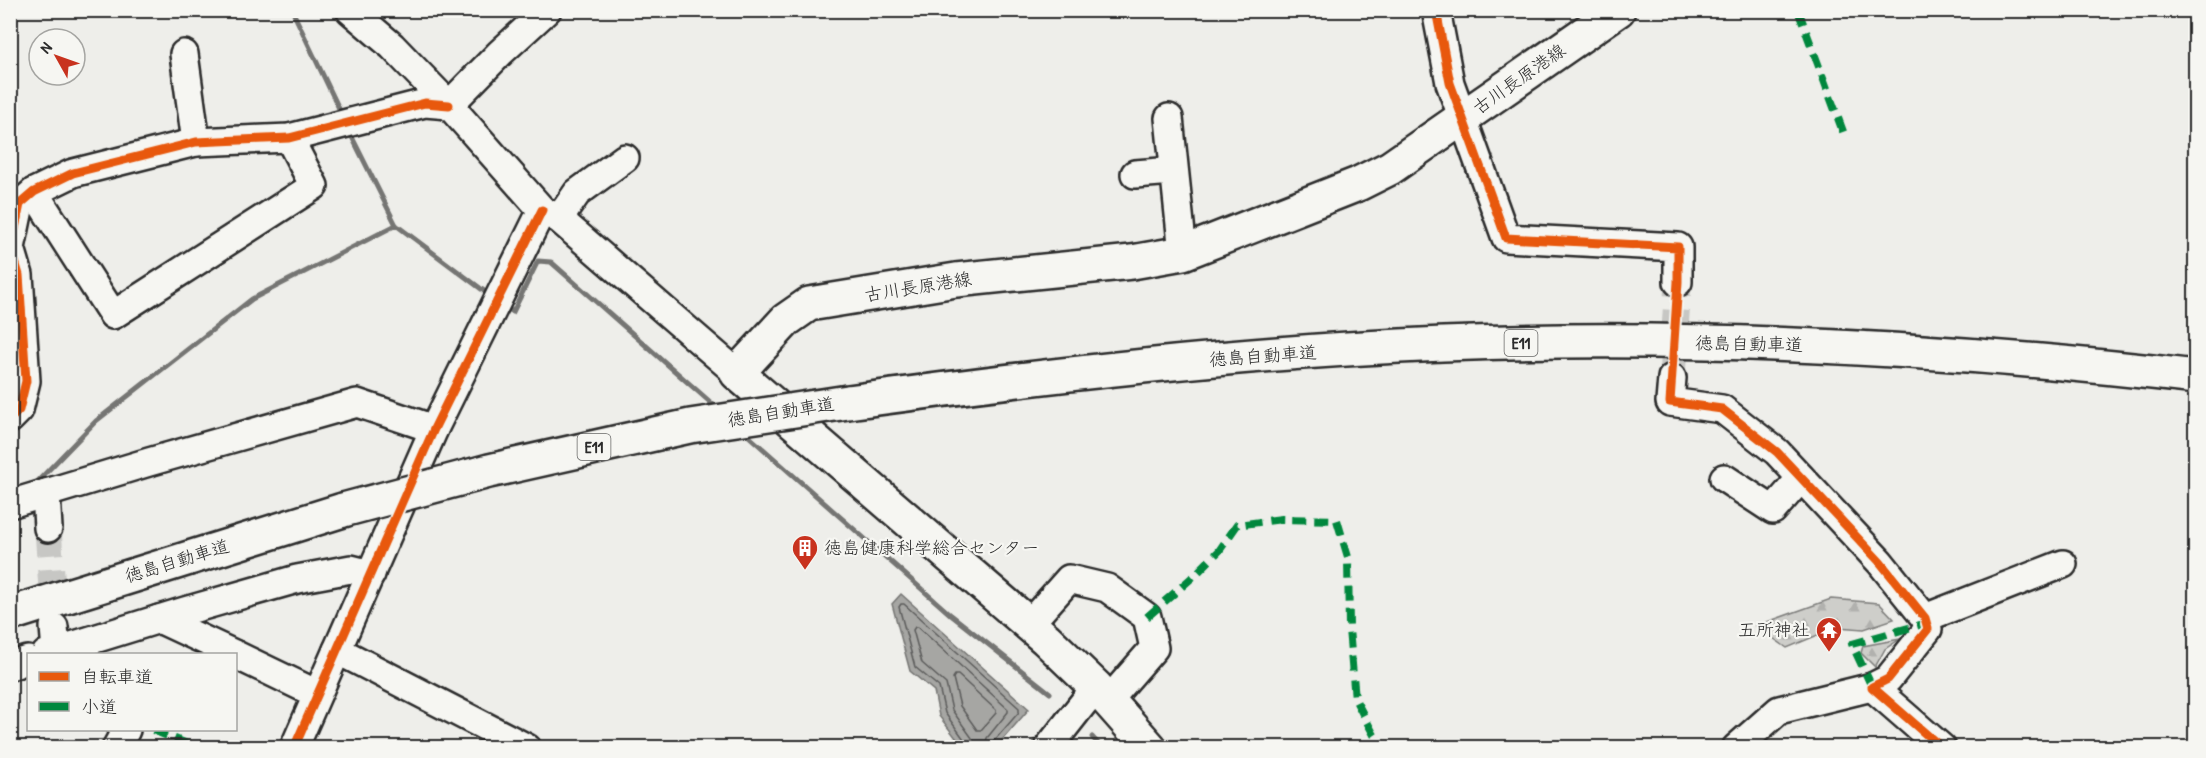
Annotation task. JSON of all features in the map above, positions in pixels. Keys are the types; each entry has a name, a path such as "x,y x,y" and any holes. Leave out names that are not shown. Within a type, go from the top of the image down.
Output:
{"main road":[{"name":"古川長原港線","path":"737,373 786,320 809,304 956,280 1132,262 1183,253 1358,184 1390,168 1618,10"},
{"name":"徳島自動車道","path":"10,595 138,559 343,510 489,471 690,426 1041,376 1238,357 1442,344 1626,341 1807,345 1987,356 2196,376"},
{"path":"737,373 1029,624 1102,694 1150,747"},
{"name":"徳島自動車道","path":"10,614 343,510"}],"street":[{"path":"350,10 392,46 551,215 737,373"},
{"path":"449,105 500,53 547,10"},
{"path":"1439,13 1447,70 1462,119 1506,238 1678,247 1677,282"},
{"path":"184,54 196,142"},
{"path":"10,419 19,410 26,381 19,275 11,248 20,204 34,192 73,173 196,142 289,138 425,103 449,105"},
{"path":"1169,118 1183,253"},
{"path":"34,192 113,315 314,186 289,138"},
{"path":"294,747 434,429 498,300 551,215 625,158"},
{"path":"1135,174 1173,171"},
{"path":"1672,378 1670,402 1722,409 1777,452 1880,562 1925,618 1928,629 1888,679 1872,687 1779,710 1736,747"},
{"path":"10,504 357,402 434,429"},
{"path":"1724,478 1773,510 1801,478"},
{"path":"46,493 48,528"},
{"path":"1925,618 2063,564"},
{"path":"52,644 159,619 332,571 351,569 371,574"},
{"path":"1029,624 1069,579 1107,588 1147,617 1154,648 1102,694 1048,747"},
{"path":"159,619 231,653"},
{"path":"337,650 527,747"},
{"path":"237,656 317,694"},
{"path":"10,666 27,660"},
{"path":"1872,687 1925,743"},
{"path":"116,747 125,731"}],"green space":[{"path":"1831,599 1879,603 1894,619 1864,629 1837,627 1787,648 1756,626"},
{"path":"1900,639 1885,649 1875,667 1861,653 1863,646"}],"water":[{"path":"901,594 1029,709 996,747 963,747 939,716 934,691 910,671 892,604"}],"waterway":[{"path":"292,10 343,117"},
{"path":"349,131 396,225 492,297"},
{"path":"36,483 96,421 252,299 396,225"},
{"path":"504,306 513,312 538,261 551,262 718,409"},
{"path":"743,431 951,615 1050,693"},
{"path":"1092,737 1102,748"}],"tunnel":[{"path":"1672,378 1678,282"},
{"path":"48,528 54,620"}],"marked path":[{"path":"1798,10 1845,137"},
{"path":"1147,617 1219,551 1237,525 1282,519 1337,520 1348,557 1349,629 1355,699 1383,748"},
{"path":"1872,687 1852,644 1926,623"},
{"path":"155,731 197,748"}],"cycle path":[{"path":"1436,10 1450,83 1506,238 1678,247 1678,282 1670,402 1722,409 1777,452 1880,562 1925,618 1928,629 1888,679 1872,687 1942,748"},
{"path":"10,419 19,410 26,381 19,275 11,248 20,204 34,192 73,173 196,142 289,138 425,103 449,105"},
{"path":"294,748 434,429 542,210"}],"place":[{"name":"徳島健康科学総合センター","path":"805,571"},
{"name":"五所神社","path":"1829,653"}]}
